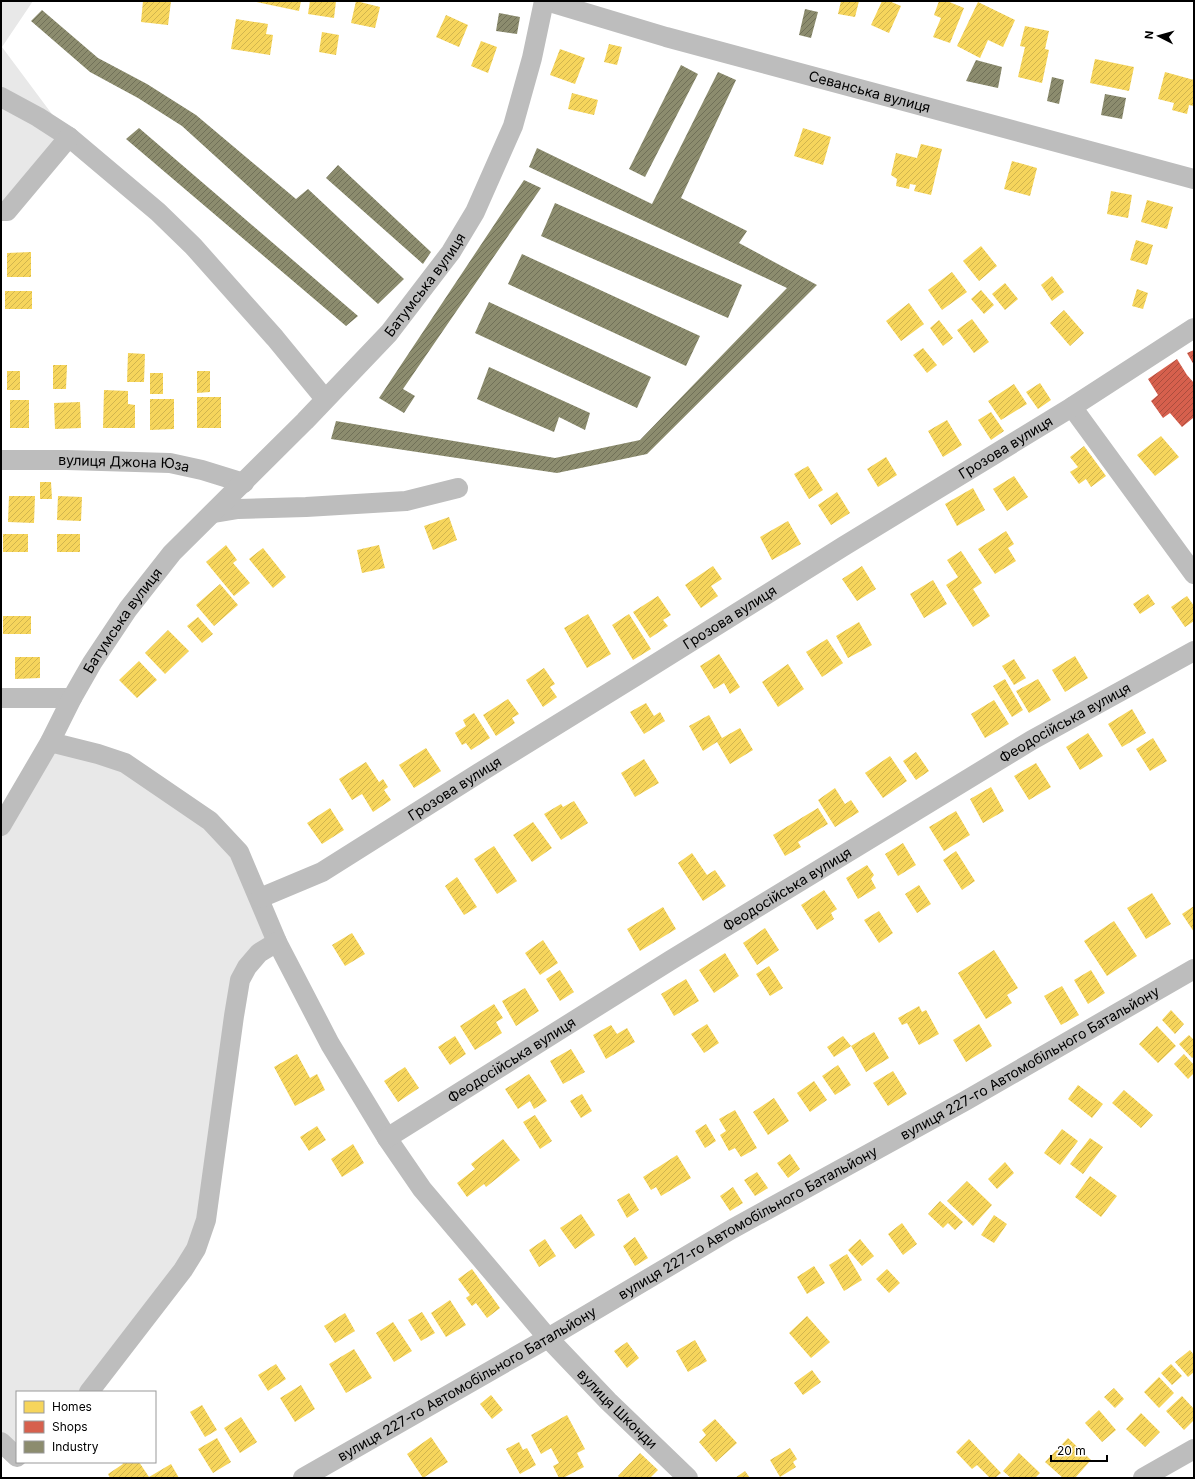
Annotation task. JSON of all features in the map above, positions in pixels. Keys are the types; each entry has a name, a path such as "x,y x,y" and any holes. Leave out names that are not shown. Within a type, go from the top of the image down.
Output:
{"street":[{"name":"Севанська вулиця","path":"545,1 681,42 1194,179"},
{"name":"Батумська вулиця","path":"1,826 50,742 72,698 92,663 128,609 172,553 244,483 389,333 451,252 475,212 513,126 532,58 545,1"},
{"path":"1,97 38,117 69,137 158,212 194,246 276,338 325,399"},
{"path":"1,211 7,212 69,137"},
{"name":"Грозова вулиця","path":"260,898 322,872 844,546 1072,407 1194,328"},
{"path":"1072,407 1194,574"},
{"name":"вулиця Джона Юза","path":"1,460 170,463 202,470 244,483"},
{"path":"214,513 238,509 306,507 406,501 458,488"},
{"name":"Феодосійська вулиця","path":"387,1138 671,960 1032,740 1194,651"},
{"path":"1,698 72,698"},
{"name":"вулиця Шконди","path":"50,742 98,754 125,763 210,821 240,852 277,942 330,1044 387,1138 422,1189 548,1338 608,1401 688,1478"},
{"path":"90,1391 183,1270 196,1249 206,1220 240,980 247,967 259,953 277,942"},
{"name":"вулиця 227-го Автомобільного Батальйону","path":"303,1478 548,1338 732,1229 965,1101 1194,969"},
{"path":"1,1442 16,1456"},
{"path":"1143,1478 1194,1449"}],"shaded area":[{"path":"1,1 33,1 2,47 69,137 1,211"},
{"path":"50,742 98,754 239,852 277,942 247,967 206,1220 90,1391 16,1391 16,1456 1,1442 1,826"}],"building: Homes":[{"path":"143,1 171,1 168,25 141,22"},
{"path":"252,1 301,1 299,11"},
{"path":"310,1 336,1 334,18 308,14"},
{"path":"356,1 380,7 375,28 351,23"},
{"path":"841,1 859,1 855,17 838,14"},
{"path":"882,1 889,1 901,6 889,33 871,25"},
{"path":"939,1 947,1 964,8 950,43 933,37 941,18 934,15"},
{"path":"978,2 1015,20 1003,47 988,40 980,58 957,46"},
{"path":"446,15 468,25 459,47 436,37"},
{"path":"236,19 268,24 266,34 273,35 270,55 231,49"},
{"path":"1025,26 1049,31 1045,49 1049,50 1042,83 1018,77 1025,47 1020,46"},
{"path":"322,32 339,35 336,55 319,52"},
{"path":"481,41 497,47 488,73 471,66"},
{"path":"609,44 622,47 617,65 604,62"},
{"path":"560,49 585,58 575,84 550,75"},
{"path":"1095,59 1134,67 1129,91 1090,83"},
{"path":"1165,72 1194,80 1194,106 1189,105 1187,114 1172,110 1174,103 1158,99"},
{"path":"572,93 598,100 594,115 568,109"},
{"path":"803,128 831,137 823,165 794,156"},
{"path":"921,144 942,149 931,195 914,191 916,185 910,184 909,189 896,186 897,179 891,175 896,153 917,158"},
{"path":"1012,161 1037,168 1030,196 1004,189"},
{"path":"1111,191 1132,195 1128,218 1107,214"},
{"path":"1147,200 1173,207 1167,229 1141,222"},
{"path":"1136,240 1153,245 1147,265 1130,260"},
{"path":"981,246 997,266 979,281 963,261"},
{"path":"31,252 31,277 7,277 7,253"},
{"path":"952,272 967,292 942,310 928,290"},
{"path":"1052,276 1064,292 1052,301 1041,285"},
{"path":"1005,283 1018,299 1005,310 992,294"},
{"path":"1137,289 1148,293 1143,309 1132,306"},
{"path":"981,290 994,305 984,314 971,299"},
{"path":"5,291 32,291 32,309 5,309"},
{"path":"909,303 924,324 901,341 886,321"},
{"path":"1064,310 1084,333 1070,346 1050,323"},
{"path":"972,319 989,342 974,353 957,330"},
{"path":"939,320 953,338 943,346 930,328"},
{"path":"923,348 937,365 927,373 913,355"},
{"path":"128,353 145,354 144,382 127,382"},
{"path":"53,365 67,365 66,389 53,389"},
{"path":"7,371 20,371 20,390 7,390"},
{"path":"197,371 210,371 210,392 197,393"},
{"path":"150,373 163,373 163,394 150,394"},
{"path":"1040,383 1051,400 1038,409 1026,392"},
{"path":"1014,384 1027,404 1001,420 988,401"},
{"path":"104,390 128,391 128,404 135,405 135,428 103,428"},
{"path":"197,397 221,397 221,428 197,428"},
{"path":"150,399 174,399 174,429 150,430"},
{"path":"10,400 29,400 29,428 10,428"},
{"path":"80,402 81,428 55,429 54,403"},
{"path":"991,412 1004,431 991,440 978,420"},
{"path":"947,420 962,445 943,457 928,431"},
{"path":"1161,436 1179,457 1155,476 1137,455"},
{"path":"1084,446 1106,476 1091,487 1086,479 1079,484 1070,472 1078,467 1070,457"},
{"path":"886,457 897,475 878,487 867,469"},
{"path":"808,466 823,490 809,499 794,474"},
{"path":"1014,476 1028,497 1007,511 993,489"},
{"path":"40,482 51,482 52,499 40,499"},
{"path":"973,488 985,510 957,526 945,504"},
{"path":"837,492 850,513 831,525 818,505"},
{"path":"9,496 35,496 34,523 8,522"},
{"path":"58,496 82,497 81,521 57,520"},
{"path":"449,517 457,540 433,550 424,526"},
{"path":"788,521 801,544 772,560 760,537"},
{"path":"1006,531 1014,544 1008,548 1016,561 995,574 978,549"},
{"path":"3,534 28,534 28,552 3,552"},
{"path":"57,534 80,534 80,552 57,552"},
{"path":"226,545 237,560 233,563 250,583 234,596 206,562"},
{"path":"379,545 385,568 362,573 357,550"},
{"path":"263,548 286,577 273,588 249,559"},
{"path":"961,551 982,583 973,589 990,616 973,627 946,585 958,577 947,560"},
{"path":"713,566 722,579 711,586 718,596 701,608 685,585"},
{"path":"862,566 876,589 857,601 842,579"},
{"path":"933,580 947,604 924,618 910,594"},
{"path":"220,584 238,605 214,626 196,605"},
{"path":"1148,594 1155,604 1140,614 1133,604"},
{"path":"658,596 671,615 663,620 668,626 650,638 633,612"},
{"path":"1187,596 1194,606 1194,621 1185,627 1171,607"},
{"path":"588,614 611,654 587,668 564,628"},
{"path":"629,614 651,649 633,660 612,625"},
{"path":"3,616 31,616 31,634 3,634"},
{"path":"198,617 213,634 202,643 187,626"},
{"path":"859,622 872,645 848,658 836,636"},
{"path":"168,630 189,651 165,674 145,653"},
{"path":"827,639 843,663 822,677 806,652"},
{"path":"719,654 740,687 730,694 724,683 714,689 700,666"},
{"path":"1075,656 1088,678 1065,692 1052,670"},
{"path":"15,657 40,657 40,678 15,679"},
{"path":"1014,659 1026,678 1014,685 1002,666"},
{"path":"139,661 157,680 137,698 119,680"},
{"path":"788,664 804,689 778,707 762,682"},
{"path":"544,668 555,684 550,687 557,697 543,707 526,680"},
{"path":"1005,679 1023,710 1012,717 993,686"},
{"path":"1038,679 1051,700 1029,713 1016,691"},
{"path":"508,699 519,714 512,718 515,723 496,736 483,715"},
{"path":"994,700 1009,724 985,738 971,714"},
{"path":"646,703 654,716 660,712 665,721 644,734 630,712"},
{"path":"1132,709 1146,733 1122,747 1108,724"},
{"path":"474,713 490,738 471,750 466,743 462,745 455,733 466,726 463,720"},
{"path":"709,715 722,738 740,728 753,750 730,764 717,742 703,751 689,726"},
{"path":"1088,733 1103,756 1080,770 1066,747"},
{"path":"1153,738 1167,761 1150,771 1136,749"},
{"path":"426,748 441,771 414,788 399,765"},
{"path":"916,752 929,771 916,780 903,761"},
{"path":"890,756 907,781 883,798 865,773"},
{"path":"644,759 659,783 635,797 621,773"},
{"path":"366,762 379,782 383,779 388,787 384,790 391,800 373,812 362,794 352,800 339,779"},
{"path":"1036,763 1051,787 1029,800 1014,776"},
{"path":"991,787 1004,811 983,823 970,799"},
{"path":"835,788 845,804 851,800 859,812 835,827 818,800"},
{"path":"574,801 588,823 561,840 544,814 561,804 563,807"},
{"path":"330,808 344,830 322,844 307,823"},
{"path":"818,808 828,824 798,842 801,847 785,856 773,835"},
{"path":"956,811 970,835 944,851 929,827"},
{"path":"533,822 552,848 532,862 513,835"},
{"path":"903,843 916,865 898,876 885,854"},
{"path":"494,846 517,881 497,894 474,859"},
{"path":"956,851 975,881 962,890 943,860"},
{"path":"692,853 707,875 715,870 726,886 703,901 678,863"},
{"path":"867,865 874,875 871,879 876,888 858,899 846,878"},
{"path":"457,877 477,907 464,915 445,886"},
{"path":"919,885 931,904 917,913 905,894"},
{"path":"824,890 837,909 831,913 834,919 817,930 801,905"},
{"path":"1152,893 1171,924 1146,939 1127,908"},
{"path":"1194,906 1194,932 1182,914"},
{"path":"663,907 676,929 640,951 627,929"},
{"path":"879,911 893,933 879,943 864,920"},
{"path":"1114,921 1137,956 1107,976 1084,941"},
{"path":"765,928 779,950 757,965 743,943"},
{"path":"352,933 365,954 345,966 332,945"},
{"path":"543,940 558,963 540,975 525,953"},
{"path":"994,950 1018,988 1007,995 1012,1003 986,1019 958,973"},
{"path":"725,953 739,976 714,993 699,970"},
{"path":"769,966 783,988 770,996 756,974"},
{"path":"560,970 574,992 560,1001 546,979"},
{"path":"1091,970 1105,993 1088,1004 1074,980"},
{"path":"686,979 699,1001 674,1016 661,994"},
{"path":"1062,986 1079,1015 1061,1025 1044,996"},
{"path":"525,988 539,1011 516,1026 502,1001"},
{"path":"494,1004 503,1018 496,1022 502,1033 475,1050 460,1026"},
{"path":"919,1006 922,1012 926,1010 939,1034 919,1045 907,1023 902,1025 898,1018"},
{"path":"1171,1010 1184,1024 1175,1034 1162,1020"},
{"path":"707,1024 719,1043 704,1053 691,1034"},
{"path":"979,1024 992,1046 966,1062 953,1040"},
{"path":"611,1025 617,1034 627,1028 635,1042 606,1059 593,1035"},
{"path":"1157,1026 1176,1046 1158,1063 1139,1044"},
{"path":"874,1032 889,1058 866,1072 851,1046"},
{"path":"1189,1035 1194,1040 1194,1056 1192,1058 1179,1044"},
{"path":"455,1036 466,1054 450,1065 438,1047"},
{"path":"843,1036 851,1046 834,1057 827,1047"},
{"path":"571,1049 585,1072 563,1084 550,1061"},
{"path":"297,1054 310,1078 317,1074 325,1090 295,1106 274,1067"},
{"path":"1184,1054 1194,1065 1194,1073 1188,1079 1174,1064"},
{"path":"838,1065 851,1085 835,1095 822,1076"},
{"path":"405,1067 419,1088 398,1102 384,1081"},
{"path":"893,1071 907,1094 888,1106 873,1083"},
{"path":"529,1074 547,1101 534,1109 530,1101 518,1109 505,1089"},
{"path":"814,1081 827,1100 810,1112 797,1093"},
{"path":"1078,1085 1103,1104 1092,1118 1068,1099"},
{"path":"1124,1090 1153,1115 1141,1128 1112,1103"},
{"path":"582,1094 592,1111 581,1118 570,1101"},
{"path":"774,1098 789,1121 768,1135 753,1112"},
{"path":"735,1110 757,1148 741,1157 735,1148 729,1151 720,1135 726,1131 719,1119"},
{"path":"535,1115 552,1141 540,1149 523,1122"},
{"path":"706,1124 716,1141 705,1148 695,1131"},
{"path":"317,1126 326,1140 309,1151 300,1137"},
{"path":"1062,1129 1078,1141 1060,1165 1044,1153"},
{"path":"1090,1138 1103,1147 1083,1174 1070,1164"},
{"path":"503,1139 520,1160 486,1187 484,1184 467,1197 457,1183 475,1169 471,1164"},
{"path":"353,1144 364,1163 342,1177 331,1159"},
{"path":"790,1154 800,1169 788,1178 777,1163"},
{"path":"677,1155 691,1178 661,1196 656,1187 651,1190 643,1177"},
{"path":"1005,1162 1014,1173 997,1189 988,1179"},
{"path":"757,1172 768,1188 755,1196 744,1180"},
{"path":"1090,1176 1117,1196 1101,1217 1075,1197"},
{"path":"967,1181 992,1205 973,1226 947,1201"},
{"path":"733,1187 743,1203 730,1211 720,1196"},
{"path":"629,1193 639,1210 627,1218 617,1200"},
{"path":"940,1201 963,1222 955,1230 948,1223 943,1228 928,1214"},
{"path":"581,1214 595,1235 575,1249 560,1228"},
{"path":"994,1215 1007,1224 994,1243 981,1235"},
{"path":"902,1223 917,1244 903,1255 888,1234"},
{"path":"635,1237 648,1258 635,1266 623,1246"},
{"path":"545,1239 556,1256 539,1267 529,1250"},
{"path":"860,1239 874,1256 862,1266 848,1250"},
{"path":"847,1254 862,1280 844,1291 829,1265"},
{"path":"814,1266 825,1283 807,1294 797,1277"},
{"path":"472,1269 500,1308 487,1318 476,1303 472,1306 466,1298 470,1295 458,1279"},
{"path":"887,1269 900,1283 889,1293 876,1279"},
{"path":"450,1300 466,1325 446,1337 431,1313"},
{"path":"422,1312 435,1333 421,1341 408,1320"},
{"path":"345,1313 355,1331 335,1343 324,1326"},
{"path":"807,1316 830,1342 811,1358 789,1333"},
{"path":"393,1322 412,1351 394,1362 376,1333"},
{"path":"695,1340 707,1361 688,1372 676,1351"},
{"path":"627,1342 639,1358 627,1368 614,1351"},
{"path":"354,1349 372,1378 346,1393 329,1364"},
{"path":"1190,1350 1194,1355 1194,1372 1188,1377 1175,1362"},
{"path":"276,1364 286,1379 268,1391 258,1375"},
{"path":"1171,1364 1182,1376 1172,1385 1161,1373"},
{"path":"812,1370 821,1382 803,1395 794,1383"},
{"path":"1159,1377 1174,1393 1159,1408 1144,1392"},
{"path":"301,1385 315,1409 295,1422 280,1398"},
{"path":"1114,1388 1124,1399 1115,1408 1104,1397"},
{"path":"491,1395 503,1410 492,1419 480,1404"},
{"path":"1182,1396 1194,1409 1194,1420 1184,1430 1166,1411"},
{"path":"202,1405 217,1430 205,1437 190,1412"},
{"path":"1099,1410 1116,1430 1102,1442 1085,1423"},
{"path":"1141,1413 1160,1432 1145,1447 1126,1429"},
{"path":"567,1415 585,1449 577,1453 584,1467 563,1478 559,1478 553,1466 559,1463 551,1448 541,1454 531,1435"},
{"path":"241,1417 257,1442 240,1453 224,1428"},
{"path":"715,1419 737,1443 716,1462 699,1442 706,1435 702,1430"},
{"path":"431,1437 448,1462 423,1478 407,1454"},
{"path":"217,1438 231,1462 213,1473 198,1449"},
{"path":"1068,1438 1091,1460 1075,1478 1063,1478 1045,1462"},
{"path":"969,1439 1001,1473 995,1478 990,1478 977,1465 972,1469 956,1452"},
{"path":"519,1442 523,1450 527,1448 536,1465 520,1474 506,1449"},
{"path":"790,1448 797,1459 793,1462 796,1467 780,1477 770,1460"},
{"path":"640,1453 658,1470 650,1478 620,1478 618,1476"},
{"path":"1019,1453 1040,1473 1035,1478 1011,1478 1003,1471"},
{"path":"140,1463 149,1477 171,1464 179,1478 110,1478 108,1474 123,1464"},
{"path":"745,1471 750,1478 735,1478"}],"building: Shops":[{"path":"1194,350 1194,365 1187,353"},
{"path":"1177,359 1194,383 1194,419 1193,418 1182,427 1170,413 1163,418 1151,401 1158,395 1148,379"}],"building: Industry":[{"path":"805,9 818,12 811,38 799,35"},
{"path":"42,10 98,58 147,84 196,115 296,199 308,189 404,279 378,304 182,126 138,98 90,72 31,21"},
{"path":"499,13 520,17 517,34 496,31"},
{"path":"976,60 1002,67 998,88 966,81"},
{"path":"681,65 698,74 645,177 629,169"},
{"path":"718,72 736,80 681,198 747,231 739,243 817,285 647,454 557,473 331,439 336,421 555,458 640,440 787,288 529,167 537,148 652,204"},
{"path":"1052,77 1064,80 1059,104 1047,101"},
{"path":"1105,94 1126,98 1122,119 1101,115"},
{"path":"139,128 358,316 346,326 126,139"},
{"path":"338,165 431,252 423,264 326,178"},
{"path":"524,180 541,188 403,389 415,396 404,413 379,398"},
{"path":"555,203 742,285 728,318 541,236"},
{"path":"522,254 700,336 686,366 508,284"},
{"path":"489,302 651,377 637,408 475,333"},
{"path":"489,367 590,413 585,430 559,417 554,432 477,399"}]}
